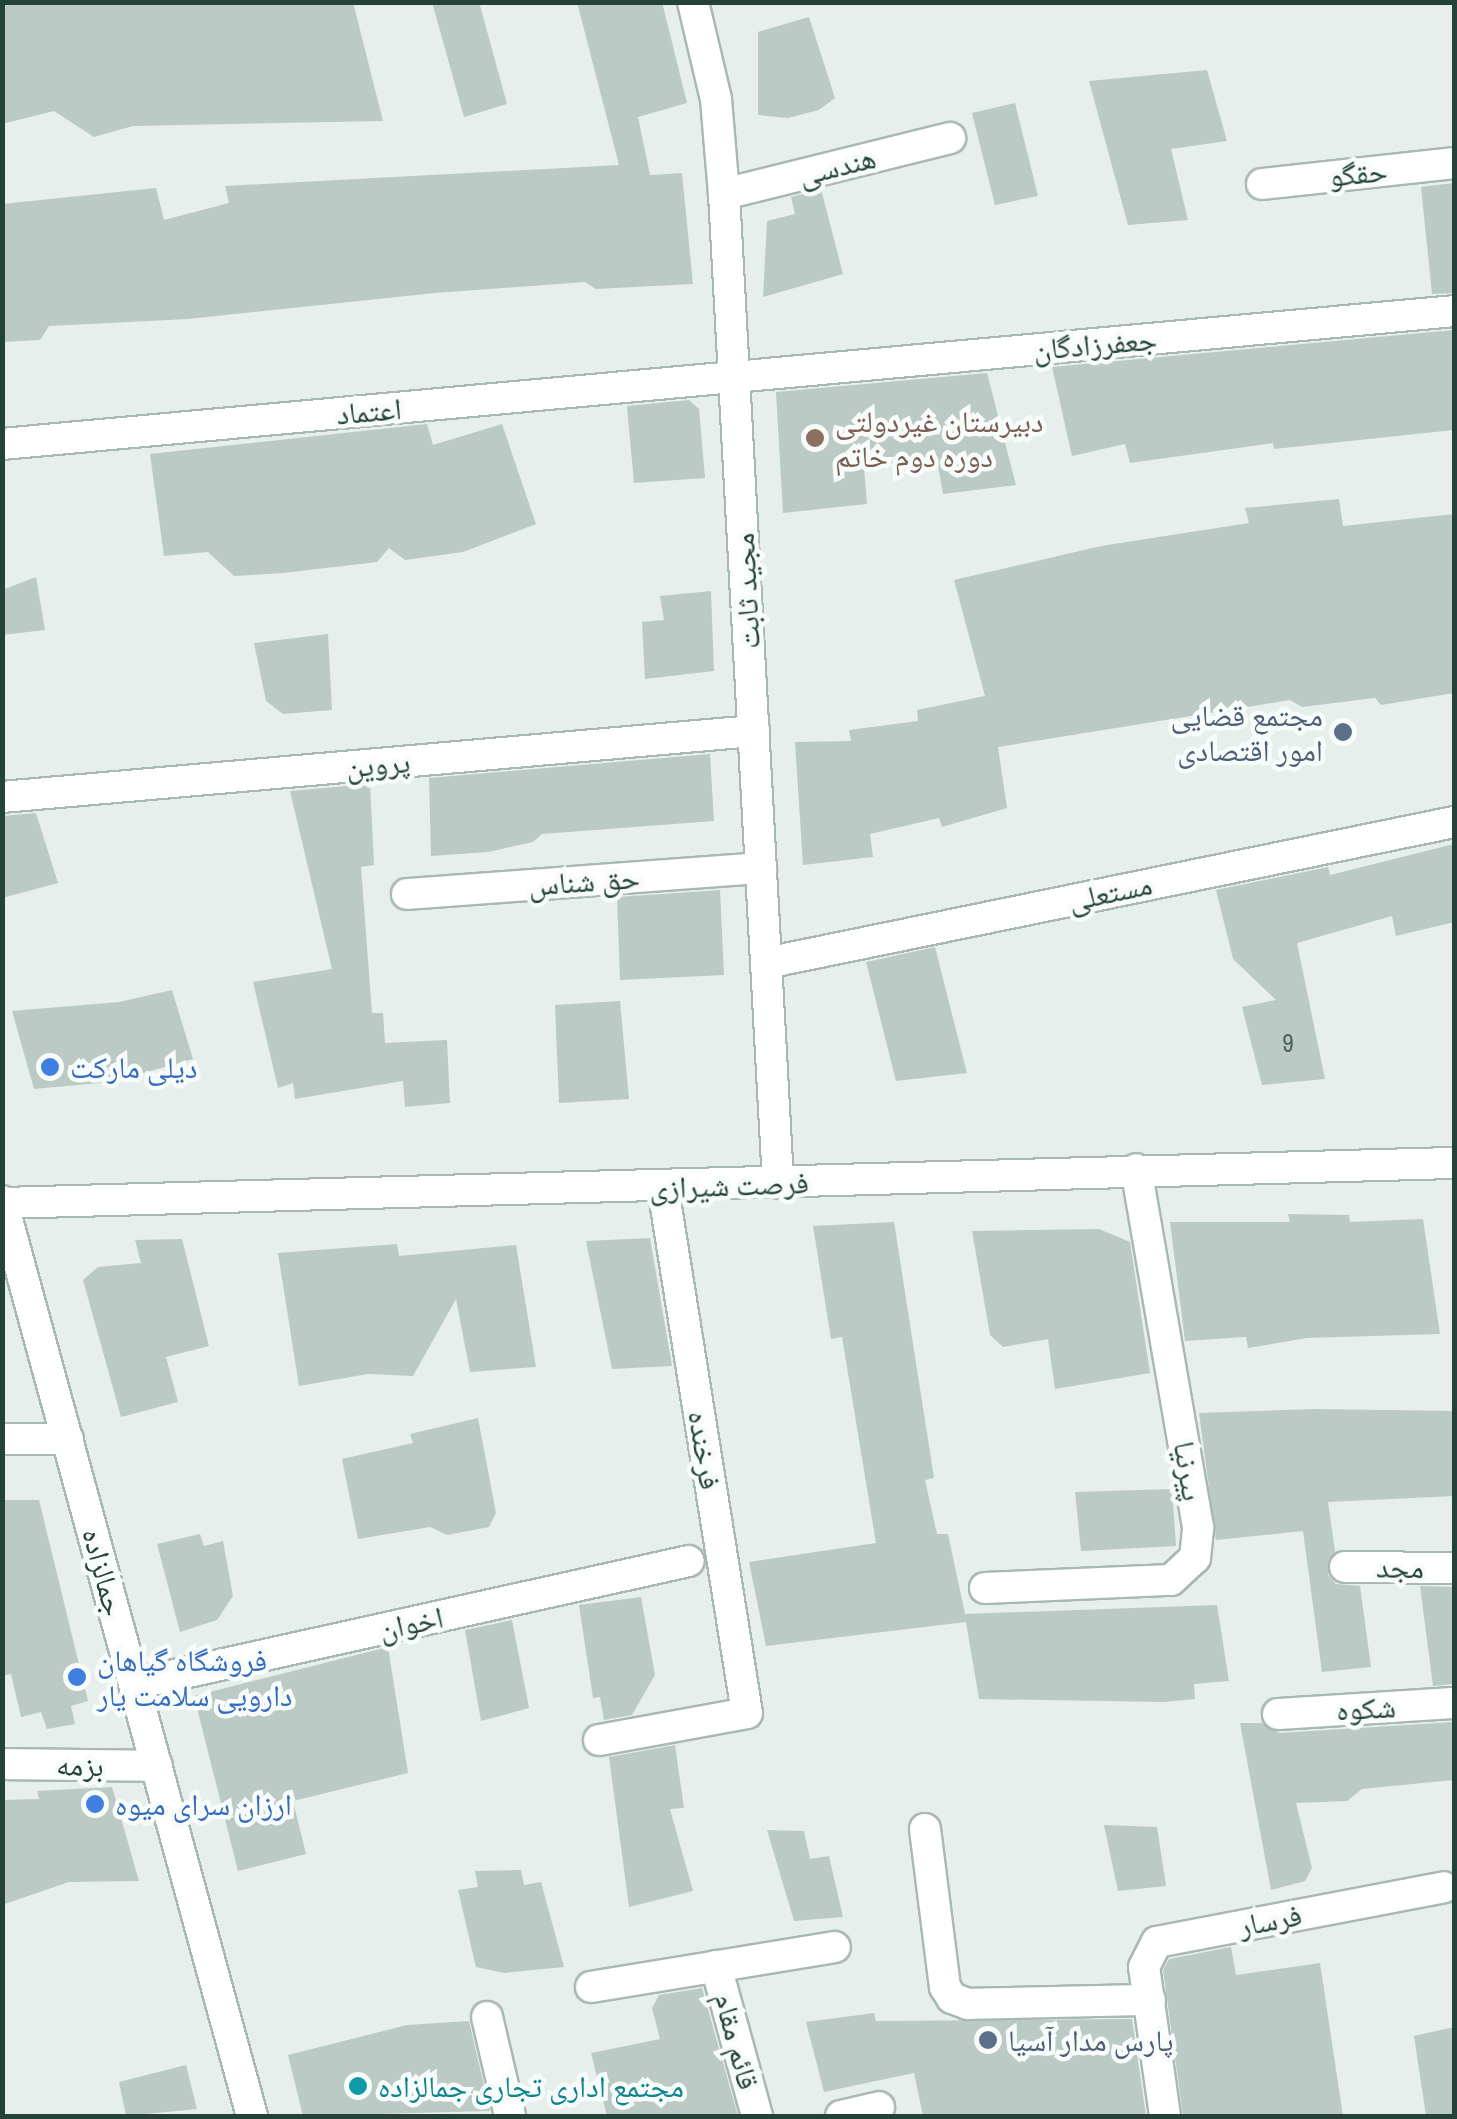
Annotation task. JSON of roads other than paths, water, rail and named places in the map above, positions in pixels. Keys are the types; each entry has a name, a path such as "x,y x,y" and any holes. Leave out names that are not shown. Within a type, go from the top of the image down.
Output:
{"street":[{"name":"مجید ثابت","path":"693,2 716,99 724,194 778,1183"},
{"name":"هندسی","path":"724,194 950,138"},
{"name":"حقگو","path":"1262,184 1454,163"},
{"name":"جعفرزادگان","path":"735,377 1454,312"},
{"name":"اعتماد","path":"2,444 735,377"},
{"name":"پروین","path":"2,796 754,731"},
{"name":"مستعلی","path":"766,963 1454,822"},
{"name":"حق شناس","path":"407,894 761,868"},
{"name":"فرصت شیرازی","path":"3,1203 664,1188 1136,1168 1454,1162"},
{"name":"پیرنیا","path":"985,1588 1172,1580 1195,1558 1198,1527 1136,1168"},
{"name":"فرخنده","path":"599,1740 747,1714 664,1188"},
{"name":"جمالزاده","path":"3,1203 252,2116"},
{"path":"2,1440 68,1439"},
{"name":"اخوان","path":"134,1684 689,1561"},
{"name":"مجد","path":"1345,1567 1454,1568"},
{"name":"شکوه","path":"1278,1714 1454,1703"},
{"name":"بزمه","path":"2,1764 157,1766"},
{"path":"925,1829 945,1987 952,1998 968,2004 1150,2000"},
{"name":"فرسار","path":"1164,2116 1146,1956 1157,1942 1444,1887"},
{"path":"591,1987 835,1947"},
{"name":"قائم مقام","path":"716,1966 758,2116"},
{"path":"487,2017 510,2116"},
{"path":"840,2116 879,2107"}],"place":[{"name":"دبیرستان غیردولتی دوره دوم خاتم","path":"815,438"},
{"name":"مجتمع قضایی امور اقتصادی","path":"1343,732"},
{"name":"دیلی مارکت","path":"50,1067"},
{"name":"فروشگاه گیاهان دارویی سلامت یار","path":"77,1677"},
{"name":"ارزان سرای میوه","path":"95,1804"},
{"name":"پارس مدار آسیا","path":"988,2040"},
{"name":"مجتمع اداری تجاری جمالزاده","path":"358,2086"}]}
